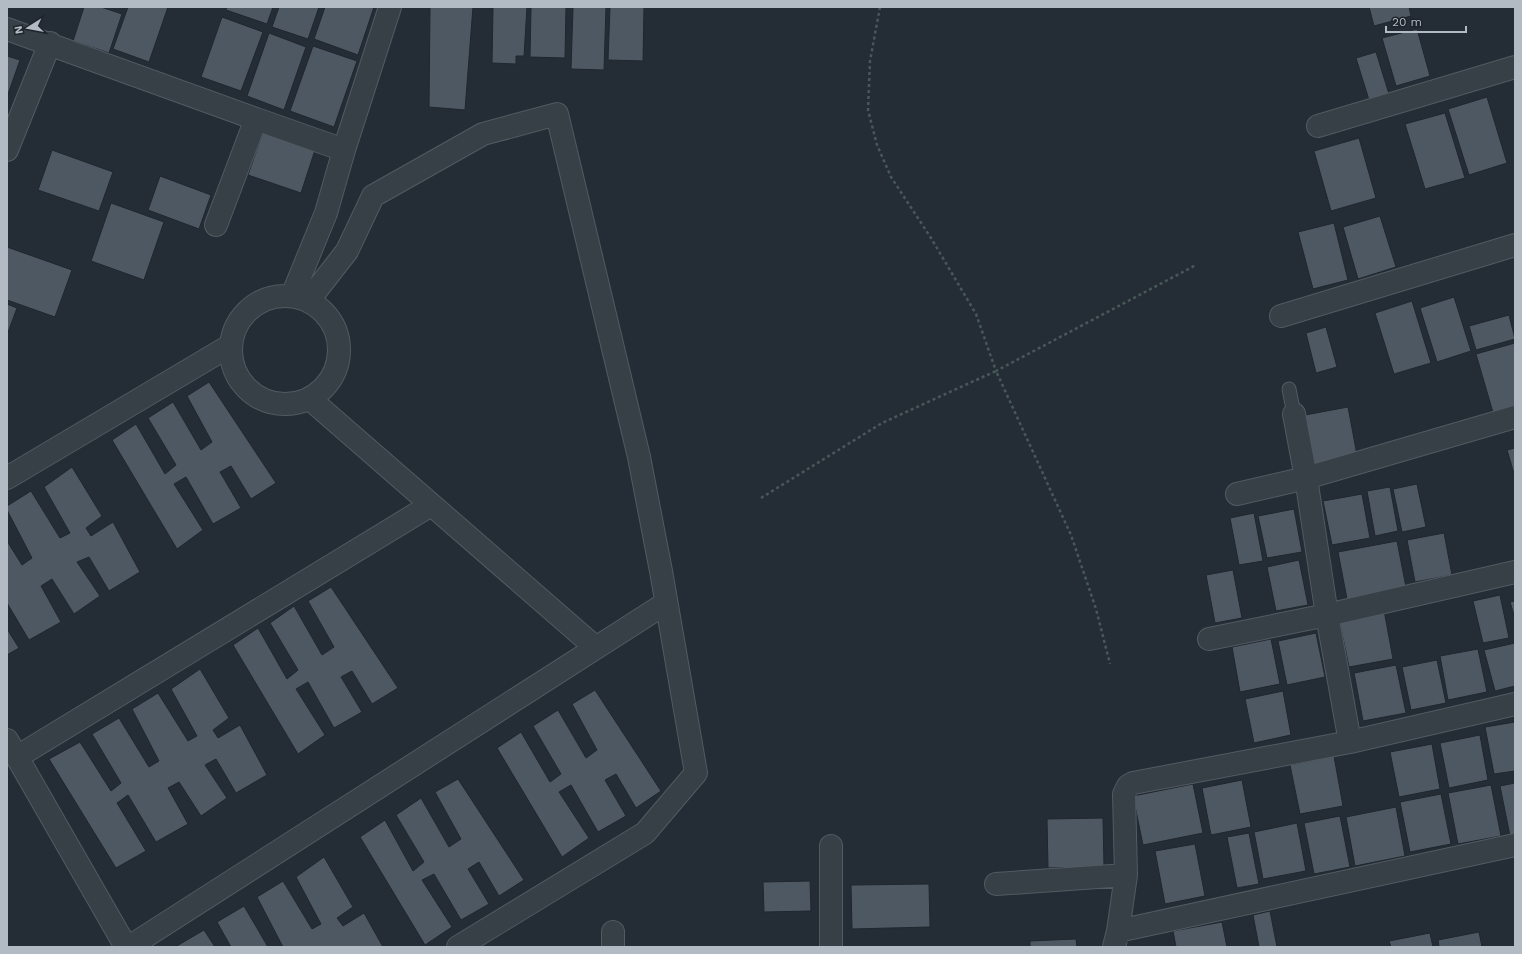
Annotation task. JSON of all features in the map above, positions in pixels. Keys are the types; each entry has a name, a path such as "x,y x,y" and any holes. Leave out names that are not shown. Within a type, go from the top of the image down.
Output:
{"street":[{"path":"300,298 344,150 390,7"},
{"path":"7,29 50,43 344,150"},
{"path":"7,150 50,43"},
{"path":"1318,126 1515,67"},
{"path":"300,298 347,251 373,196 483,134 557,114 639,457 696,773 645,833 458,947"},
{"path":"216,225 256,119"},
{"path":"1282,316 1515,244"},
{"path":"274,297 300,298 323,311 333,325 339,341 339,358 334,375 324,389 310,399 294,404 277,404 261,400 248,390 238,377 232,361 231,345 236,328 245,313 258,303 274,297"},
{"path":"7,478 231,345"},
{"path":"310,399 595,647"},
{"path":"1294,414 1306,478 1326,616 1350,742"},
{"path":"1237,494 1306,478 1515,417"},
{"path":"431,505 12,748 127,947 666,602"},
{"path":"1209,639 1326,616 1515,572"},
{"path":"1515,704 1350,742 1133,783 1128,786 1124,794 1126,875 1116,939 1515,845"},
{"path":"831,846 831,947"},
{"path":"996,884 1126,875"}],"lane":[{"path":"1289,388 1294,414"}],"path":[{"path":"880,7 870,61 868,110 877,145 892,177 931,238 976,314 996,371 1071,535 1096,609 1110,664"},
{"path":"761,498 882,423 996,371 1196,265"}],"building":[{"path":"84,7 101,7 122,14 109,53 73,41"},
{"path":"128,7 168,7 149,62 113,49"},
{"path":"227,7 273,7 267,24 226,10"},
{"path":"279,7 319,7 308,39 272,27"},
{"path":"325,7 374,7 358,55 314,39"},
{"path":"430,7 473,7 465,110 429,107"},
{"path":"493,7 527,7 524,56 516,56 516,64 492,63"},
{"path":"531,7 566,7 565,58 530,57"},
{"path":"573,7 606,7 604,70 571,69"},
{"path":"610,7 644,7 643,61 608,60"},
{"path":"1369,7 1409,7 1411,16 1374,26"},
{"path":"222,17 263,32 241,91 201,77"},
{"path":"1417,29 1430,76 1396,86 1382,38"},
{"path":"269,33 306,47 284,110 247,96"},
{"path":"313,46 357,61 334,127 290,111"},
{"path":"1376,52 1389,94 1369,100 1356,58"},
{"path":"7,56 20,60 7,97"},
{"path":"1487,97 1507,163 1469,175 1448,109"},
{"path":"1445,113 1465,178 1425,189 1405,124"},
{"path":"263,132 315,150 301,193 248,175"},
{"path":"1359,138 1376,198 1331,211 1314,151"},
{"path":"52,150 113,172 99,211 38,190"},
{"path":"160,176 211,195 199,229 148,210"},
{"path":"111,203 164,222 144,280 91,261"},
{"path":"1380,216 1396,267 1358,279 1343,227"},
{"path":"1334,223 1348,280 1313,289 1298,232"},
{"path":"7,247 72,270 55,317 7,300"},
{"path":"1454,297 1471,351 1437,362 1420,308"},
{"path":"1412,301 1431,363 1394,374 1375,313"},
{"path":"7,304 17,308 7,335"},
{"path":"1509,315 1515,339 1476,350 1469,326"},
{"path":"1326,327 1337,367 1316,373 1306,333"},
{"path":"1515,343 1515,410 1494,416 1476,354"},
{"path":"209,382 276,483 251,499 231,466 220,472 241,508 213,524 186,477 174,484 203,530 177,549 112,440 136,424 165,474 176,465 148,418 173,402 201,450 212,442 187,396"},
{"path":"1348,407 1357,455 1314,464 1305,415"},
{"path":"1515,448 1515,477 1507,450"},
{"path":"72,467 102,516 86,528 91,536 113,522 140,572 109,591 89,557 77,562 100,596 74,614 52,579 41,586 61,622 29,640 7,603 7,541 22,565 32,558 7,510 7,506 31,491 60,538 70,533 44,487"},
{"path":"1417,484 1426,527 1402,532 1393,489"},
{"path":"1390,487 1398,531 1375,536 1367,491"},
{"path":"1362,494 1370,538 1332,545 1323,501"},
{"path":"1294,509 1302,552 1267,558 1258,516"},
{"path":"1254,513 1263,561 1239,565 1230,518"},
{"path":"1444,533 1452,575 1415,582 1407,540"},
{"path":"1397,541 1406,587 1347,599 1338,552"},
{"path":"1299,560 1308,605 1276,611 1267,567"},
{"path":"1233,570 1242,618 1215,623 1206,575"},
{"path":"331,587 398,688 372,704 352,671 341,677 362,712 334,728 308,682 296,689 325,735 298,754 233,645 258,628 287,679 298,670 270,623 294,606 322,655 334,647 308,601"},
{"path":"1500,595 1509,638 1483,643 1473,601"},
{"path":"1515,601 1515,618 1510,602"},
{"path":"1384,610 1393,659 1349,667 1339,619"},
{"path":"7,629 19,648 7,655"},
{"path":"1316,633 1325,677 1287,685 1278,641"},
{"path":"1271,639 1280,684 1240,692 1232,647"},
{"path":"1515,643 1515,686 1495,691 1484,650"},
{"path":"1478,649 1487,692 1448,700 1440,656"},
{"path":"1437,660 1446,703 1411,710 1402,667"},
{"path":"1396,665 1406,713 1363,721 1354,673"},
{"path":"200,669 229,718 213,730 218,738 240,725 267,775 236,793 216,759 205,765 227,798 201,816 179,782 168,788 188,824 156,842 128,795 117,803 146,851 116,868 49,759 80,742 111,791 121,783 92,734 119,718 149,767 159,761 132,709 158,693 188,741 197,736 171,689"},
{"path":"595,690 661,791 636,808 616,774 605,780 626,816 598,832 571,785 559,792 589,838 562,857 497,748 521,732 550,782 561,774 533,726 558,710 586,758 597,750 572,704"},
{"path":"1283,691 1291,735 1254,743 1245,699"},
{"path":"1515,722 1515,771 1494,774 1485,727"},
{"path":"1480,735 1488,780 1449,788 1440,743"},
{"path":"1432,744 1440,789 1399,797 1390,752"},
{"path":"1334,756 1343,806 1300,814 1290,765"},
{"path":"458,779 524,880 499,896 479,862 468,869 489,904 461,920 434,874 422,880 452,927 425,945 360,837 385,820 413,871 424,862 396,815 421,798 449,847 461,839 435,792"},
{"path":"1242,780 1251,827 1211,835 1202,788"},
{"path":"1515,783 1515,835 1510,836 1500,786"},
{"path":"1193,784 1203,833 1143,845 1133,796"},
{"path":"1491,785 1501,836 1458,844 1448,793"},
{"path":"1441,794 1451,844 1410,852 1400,802"},
{"path":"1396,807 1405,856 1355,866 1346,817"},
{"path":"1340,816 1350,867 1314,874 1304,823"},
{"path":"1103,818 1104,867 1048,868 1047,819"},
{"path":"1297,823 1306,871 1263,879 1254,832"},
{"path":"1249,833 1259,884 1237,888 1227,837"},
{"path":"1195,844 1205,896 1165,904 1155,851"},
{"path":"324,857 353,907 337,918 343,926 364,913 383,947 283,947 257,897 283,881 312,929 321,924 296,877"},
{"path":"810,881 811,911 764,912 763,882"},
{"path":"929,884 930,927 852,929 851,885"},
{"path":"244,906 268,947 231,947 217,922"},
{"path":"1270,911 1277,947 1259,947 1253,915"},
{"path":"1222,922 1227,947 1176,947 1173,931"},
{"path":"204,930 215,947 175,947"},
{"path":"1479,932 1482,947 1439,947 1438,940"},
{"path":"1430,933 1433,947 1391,947 1389,941"},
{"path":"1076,939 1077,947 1030,947 1030,941"}]}
